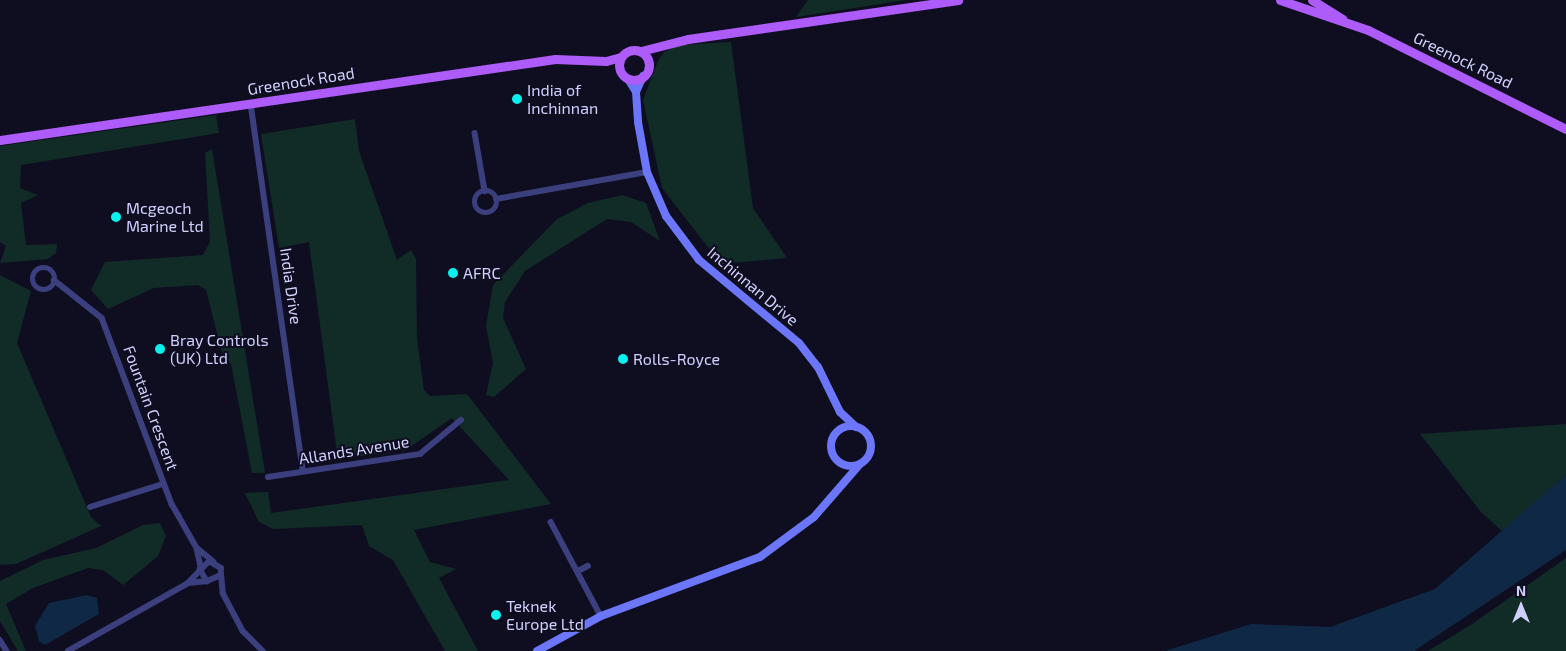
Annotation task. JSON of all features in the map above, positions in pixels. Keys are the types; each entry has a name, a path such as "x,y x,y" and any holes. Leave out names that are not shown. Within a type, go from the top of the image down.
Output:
{"main road":[{"path":"660,48 649,62 643,76 628,79 621,72 621,57 630,50 641,51 660,48 688,39 958,0"},
{"name":"Greenock Road","path":"1280,0 1345,22 1566,128"},
{"name":"Greenock Road","path":"1312,0 1345,22"},
{"path":"641,51 649,62"},
{"name":"Greenock Road","path":"0,140 574,57 606,62 621,72"},
{"name":"Greenock Road","path":"606,62 621,57"}],"street":[{"path":"636,92 643,76"},
{"name":"Inchinnan Drive","path":"628,79 636,92 647,172 666,216 689,248 716,277 799,343 818,367 840,412 856,427"},
{"name":"India Drive","path":"251,104 303,472"},
{"path":"475,133 485,191 496,199 647,172"},
{"path":"485,191 475,200 482,212 494,209 496,199"},
{"name":"Fountain Crescent","path":"64,291 36,286 35,273 49,270 54,280 64,291 102,318 163,484 197,548 201,568 208,582 223,593"},
{"path":"46,289 54,280"},
{"path":"840,412 838,431 831,449 840,463 843,481"},
{"name":"Allands Avenue","path":"268,477 420,454 461,420"},
{"path":"537,651 601,616 760,557 814,517 843,481 860,464 871,447 868,434 856,427 838,431"},
{"path":"840,463 860,464"},
{"path":"90,507 163,484"},
{"path":"551,522 601,616"},
{"name":"Fountain Crescent","path":"197,548 213,561"},
{"path":"68,651 188,583 201,568 213,561 219,565 223,593 243,631 263,651"},
{"path":"578,572 588,566"},
{"path":"188,583 208,582 221,575"},
{"path":"1,643 7,651"}],"green space":[{"path":"808,0 906,0 796,17"},
{"path":"731,42 753,208 787,258 721,264 662,188 643,100 658,61 664,52 679,45"},
{"path":"216,115 219,133 21,165 20,188 38,195 21,203 26,245 57,244 56,253 48,259 0,263 6,246 0,242 0,146"},
{"path":"355,119 359,151 397,260 411,250 416,259 417,339 424,390 430,396 467,394 551,504 414,530 430,562 456,569 439,578 478,651 445,651 393,560 369,546 362,525 273,529 259,522 245,493 268,492 271,513 509,480 452,418 407,449 338,460 309,242 279,248 261,134"},
{"path":"212,149 265,473 252,473 231,364 222,352 206,290 198,285 154,288 108,309 91,290 105,262 203,255 210,242 205,153"},
{"path":"622,195 646,203 660,241 631,222 607,219 525,271 505,302 503,318 526,369 494,397 486,395 493,363 486,326 493,285 557,219 588,203"},
{"path":"0,275 31,291 17,343 91,517 101,526 16,564 0,565"},
{"path":"1566,424 1566,475 1503,532 1481,512 1420,434"},
{"path":"160,523 166,536 158,556 123,585 103,570 88,568 33,588 6,604 26,651 18,651 0,621 0,581 43,560 96,548 143,525"},
{"path":"1566,558 1566,651 1428,651 1472,624"}],"water":[{"path":"1566,475 1566,550 1414,651 1165,651 1251,624 1330,627 1435,589"},
{"path":"87,595 97,598 99,614 45,645 39,641 35,626 49,603"}],"place":[{"name":"India of Inchinnan","path":"517,99"},
{"name":"Mcgeoch Marine Ltd","path":"116,217"},
{"name":"AFRC","path":"453,273"},
{"name":"Bray Controls (UK) Ltd","path":"160,349"},
{"name":"Rolls-Royce","path":"623,359"},
{"name":"Teknek Europe Ltd","path":"496,615"}]}
